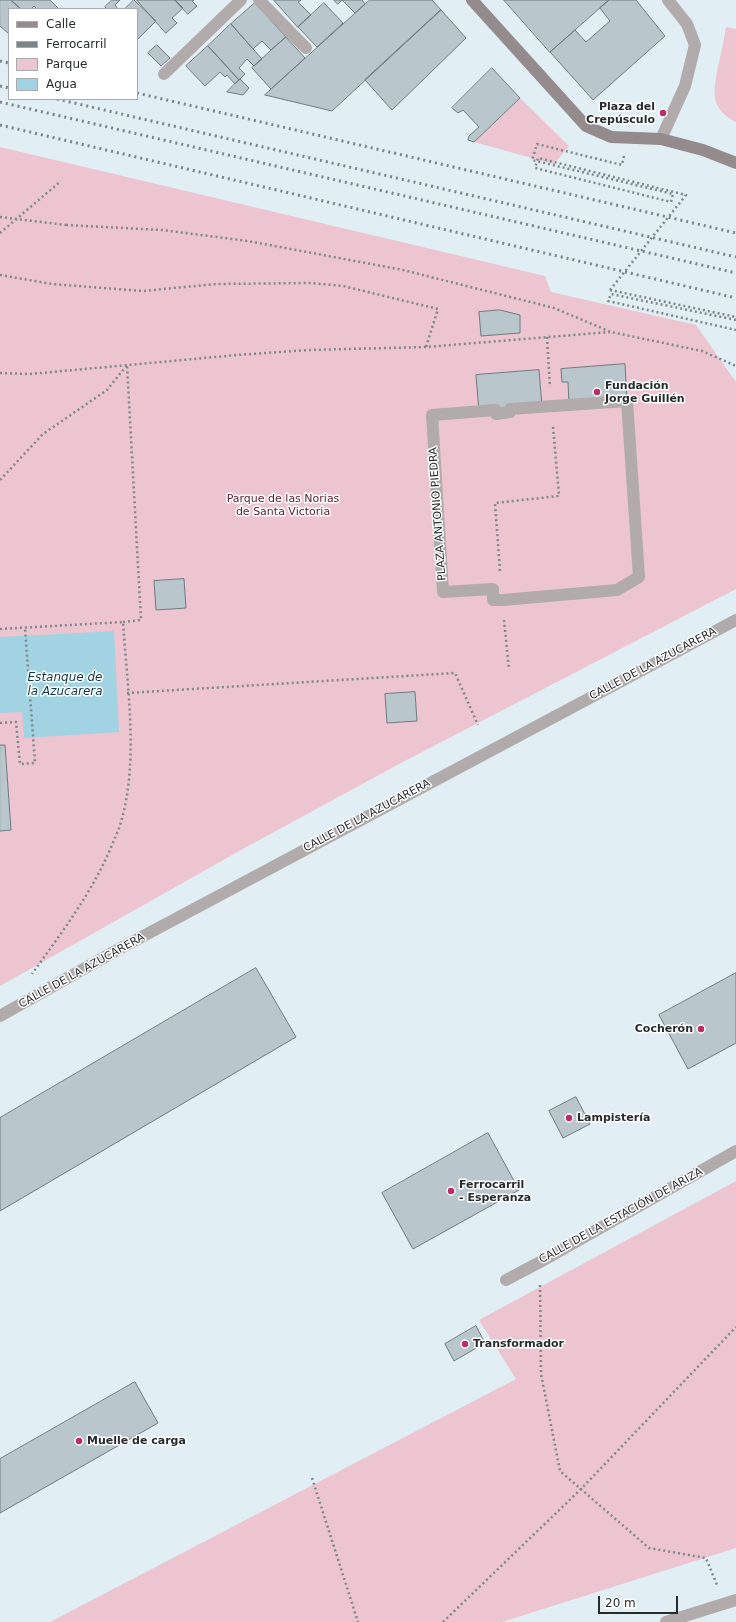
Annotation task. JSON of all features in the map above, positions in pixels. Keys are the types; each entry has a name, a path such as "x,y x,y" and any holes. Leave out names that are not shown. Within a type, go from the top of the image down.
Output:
{"street":[{"path":"164,74 242,0"},
{"path":"259,0 306,48"},
{"path":"472,0 586,126 611,137 661,139 703,150 736,163"},
{"path":"661,139 685,86 695,46 688,26 668,0"},
{"name":"PLAZA ANTONIO PIEDRA","path":"627,402 639,577 617,590 503,600 493,600 493,589 443,592 432,415 496,410 496,414 510,412 510,409 627,402"},
{"name":"CALLE DE LA AZUCARERA","path":"0,1016 126,946 736,620"},
{"name":"CALLE DE LA ESTACIÓN DE ARIZA","path":"506,1280 736,1151"},
{"path":"666,1622 730,1602"}],"path":[{"path":"625,152 622,165 537,144 532,160 539,162 554,166 673,194 671,202 535,168 536,163 538,158 686,195 610,290 736,319"},
{"path":"0,233 61,180"},
{"path":"0,217 66,225 162,230 240,240 403,270 554,308 611,332 702,351 736,366"},
{"path":"0,275 52,284 143,291 216,284 311,283 343,286 438,309 426,347"},
{"path":"736,319 611,294 608,301 736,330"},
{"path":"0,372 30,374 237,354 308,350 426,347 611,332"},
{"path":"509,670 495,503 559,496 547,337"},
{"path":"0,480 43,434 107,390 127,365"},
{"path":"0,630 141,620 127,365"},
{"path":"32,974 77,912 103,865 121,822 129,779 130,764 123,622"},
{"path":"0,723 16,722 20,764 35,763 24,636 25,628"},
{"path":"127,693 455,673 478,725"},
{"path":"540,1262 541,1374 560,1471 580,1490 649,1548 706,1558 730,1602"},
{"path":"443,1622 580,1490 736,1327"},
{"path":"312,1478 358,1622"}],"green space":[{"path":"726,27 736,29 736,122 722,111 715,99 716,76"},
{"path":"520,98 569,146 554,164 474,142"},
{"name":"Parque de las Norias de Santa Victoria","path":"0,147 545,276 551,292 696,325 736,382 736,589 399,764 241,850 0,986"},
{"path":"736,1181 736,1548 502,1622 50,1622 516,1379 479,1320"}],"water":[{"name":"Estanque de la Azucarera","path":"114,631 119,732 24,738 22,712 0,713 0,637"}],"building":[{"path":"0,0 11,0 20,8 8,8 8,33 0,26"},
{"path":"11,0 50,0 58,8 36,8 34,6 32,8 20,8"},
{"path":"112,0 120,0 115,5 117,8 105,7"},
{"path":"134,0 156,21 138,39 138,8 126,8"},
{"path":"137,0 175,0 183,8 172,18 177,23 166,33"},
{"path":"175,0 194,0 192,1 197,6 188,14"},
{"path":"274,0 301,0 298,2 311,15 298,27"},
{"path":"334,0 342,0 338,4"},
{"path":"342,0 362,0 365,4 355,13"},
{"path":"370,0 432,0 441,10 332,111 265,95"},
{"path":"504,0 609,0 550,52"},
{"path":"609,0 636,0 665,36 593,100 550,52 575,30 586,42 610,21 600,8"},
{"path":"255,3 286,37 271,50 262,41 253,49 231,24"},
{"path":"324,3 343,23 317,47 298,27"},
{"path":"441,10 466,38 392,110 365,80"},
{"path":"231,24 262,59 254,66 247,59 239,68 245,74 239,80 208,46"},
{"path":"286,37 305,58 271,89 252,68"},
{"path":"157,45 170,58 161,66 148,53"},
{"path":"208,46 239,80 235,84 227,75 225,77 220,72 205,86 186,66"},
{"path":"492,68 520,98 474,142 468,140 469,136 479,127 463,110 458,113 452,108"},
{"path":"240,79 249,88 243,95 227,92"},
{"path":"500,310 520,315 520,333 481,336 479,312"},
{"name":"Fundación Jorge Guillén","path":"625,364 627,401 569,405 568,382 562,382 561,369"},
{"path":"539,370 542,406 479,412 476,375"},
{"path":"184,579 186,608 156,610 154,581"},
{"path":"415,692 417,721 387,723 385,694"},
{"path":"0,745 5,745 11,830 0,831"},
{"path":"256,968 296,1037 0,1211 0,1118"},
{"name":"Cocherón","path":"736,973 736,1043 688,1069 659,1015"},
{"name":"Lampistería","path":"576,1097 590,1124 563,1138 549,1111"},
{"name":"Ferrocarril - Esperanza","path":"488,1133 519,1190 413,1249 382,1193"},
{"name":"Transformador","path":"476,1326 485,1343 454,1361 445,1344"},
{"name":"Muelle de carga","path":"135,1382 158,1423 0,1513 0,1459"}],"railway":[{"path":"0,61 8,63"},
{"path":"0,86 8,88"},
{"path":"138,93 736,233"},
{"path":"61,100 736,257"},
{"path":"0,102 736,273"},
{"path":"0,125 736,298"}],"place":[{"name":"Plaza del Crepúsculo","path":"663,113"},
{"name":"Fundación Jorge Guillén","path":"597,392"},
{"name":"Cocherón","path":"701,1029"},
{"name":"Lampistería","path":"569,1118"},
{"name":"Ferrocarril - Esperanza","path":"451,1191"},
{"name":"Transformador","path":"465,1344"},
{"name":"Muelle de carga","path":"79,1441"}]}
